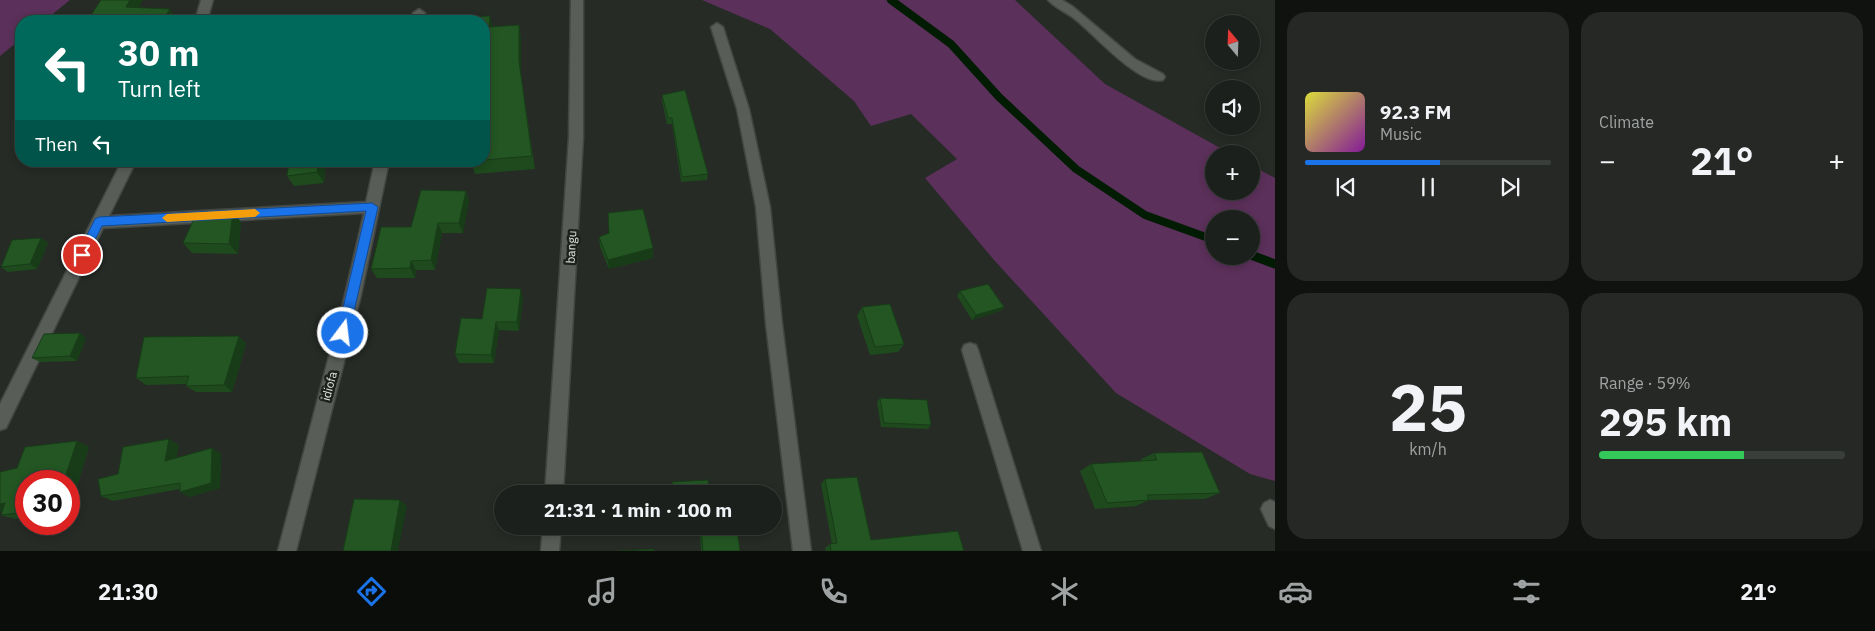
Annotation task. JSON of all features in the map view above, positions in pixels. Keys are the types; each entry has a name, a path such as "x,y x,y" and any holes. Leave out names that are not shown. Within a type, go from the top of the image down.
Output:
{"street":[{"path":"202,15 206,0"},
{"name":"bangu","path":"555,485 572,232 576,137 578,0"},
{"path":"1054,0 1071,10 1144,72 1159,77"},
{"path":"717,27 742,109 763,207 774,324 802,551"},
{"path":"0,422 126,167"},
{"name":"idiofa","path":"287,551 353,295 381,167"},
{"path":"99,222 372,207"},
{"path":"970,350 1032,551"},
{"path":"550,551 551,535"}],"shaded area":[{"path":"0,0 70,0 51,15 15,15 15,44 0,56"},
{"path":"702,0 1015,0 1105,84 1215,145 1205,145 1205,200 1260,200 1260,170 1275,178 1275,481 1250,474 1116,393 994,260 925,178 957,159 911,114 871,126 854,101 770,29"}],"building":[{"path":"101,0 130,0 126,7 170,9 166,15 91,15"},
{"path":"519,25 519,61 532,156 490,160 490,27"},
{"path":"685,90 708,174 682,177 672,118 668,118 662,95"},
{"path":"288,167 318,167 317,172 287,176"},
{"path":"421,190 466,191 459,223 438,223 431,260 411,261 410,268 371,269 381,227 411,227"},
{"path":"643,209 653,248 608,260 599,237 609,233 608,213"},
{"path":"233,212 229,244 183,243 196,214"},
{"path":"41,238 30,264 1,267 12,240"},
{"path":"988,284 1004,307 976,315 960,291"},
{"path":"487,288 521,289 517,322 496,322 491,355 455,354 461,318 482,319"},
{"path":"890,304 904,344 875,347 862,307"},
{"path":"80,333 70,356 32,358 44,334"},
{"path":"239,336 224,385 186,386 189,376 136,378 144,337"},
{"path":"880,398 927,400 931,425 884,423"},
{"path":"169,439 165,461 212,448 211,483 180,492 180,483 101,496 98,479 118,474 123,447"},
{"path":"77,441 68,470 15,470 15,513 1,515 5,503 0,504 0,472 17,468 25,447"},
{"path":"1202,452 1220,493 1147,495 1149,500 1107,503 1091,464 1157,460 1154,453"},
{"path":"857,477 871,540 958,531 964,551 831,551 830,544 837,543 825,479"},
{"path":"708,480 708,485 672,485 672,482"},
{"path":"354,499 400,500 391,551 343,551"},
{"path":"701,535 738,535 740,551 703,551"},
{"path":"654,549 654,551 618,551"}],"waterway":[{"path":"891,0 951,44 999,97 1076,169 1145,215 1205,237"},
{"path":"1260,258 1275,264"}],"slow traffic":[{"path":"167,218 255,213"}],"route":[{"path":"82,255 99,222 372,207 343,333"}]}
